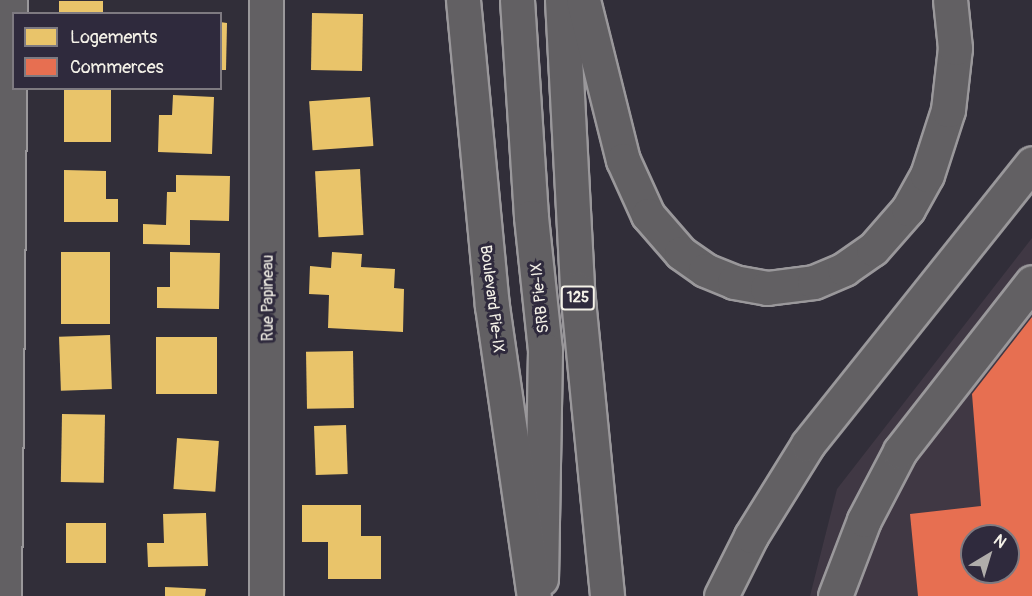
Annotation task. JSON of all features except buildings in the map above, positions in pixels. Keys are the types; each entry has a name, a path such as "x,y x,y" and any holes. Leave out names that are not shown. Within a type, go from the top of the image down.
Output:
{"main road":[{"path":"4,596 10,0"},
{"name":"Rue Papineau","path":"266,0 266,596"},
{"path":"445,0 471,108"},
{"name":"Boulevard Pie-IX","path":"463,0 471,108 492,306 534,596"},
{"name":"SRB Pie-IX","path":"517,0 530,206 545,350 540,596"},
{"name":"125","path":"562,0 578,289 607,596"},
{"path":"583,0 621,154 648,215 681,253 705,270 734,282 767,288 814,282 844,269 873,249 908,209 927,175 948,110 955,48 950,0"},
{"path":"721,596 751,536 808,444 1032,163"},
{"path":"835,596 864,520 900,451 1032,282"}],"shaded area":[{"path":"1032,238 1032,596 810,596 837,489"}]}
